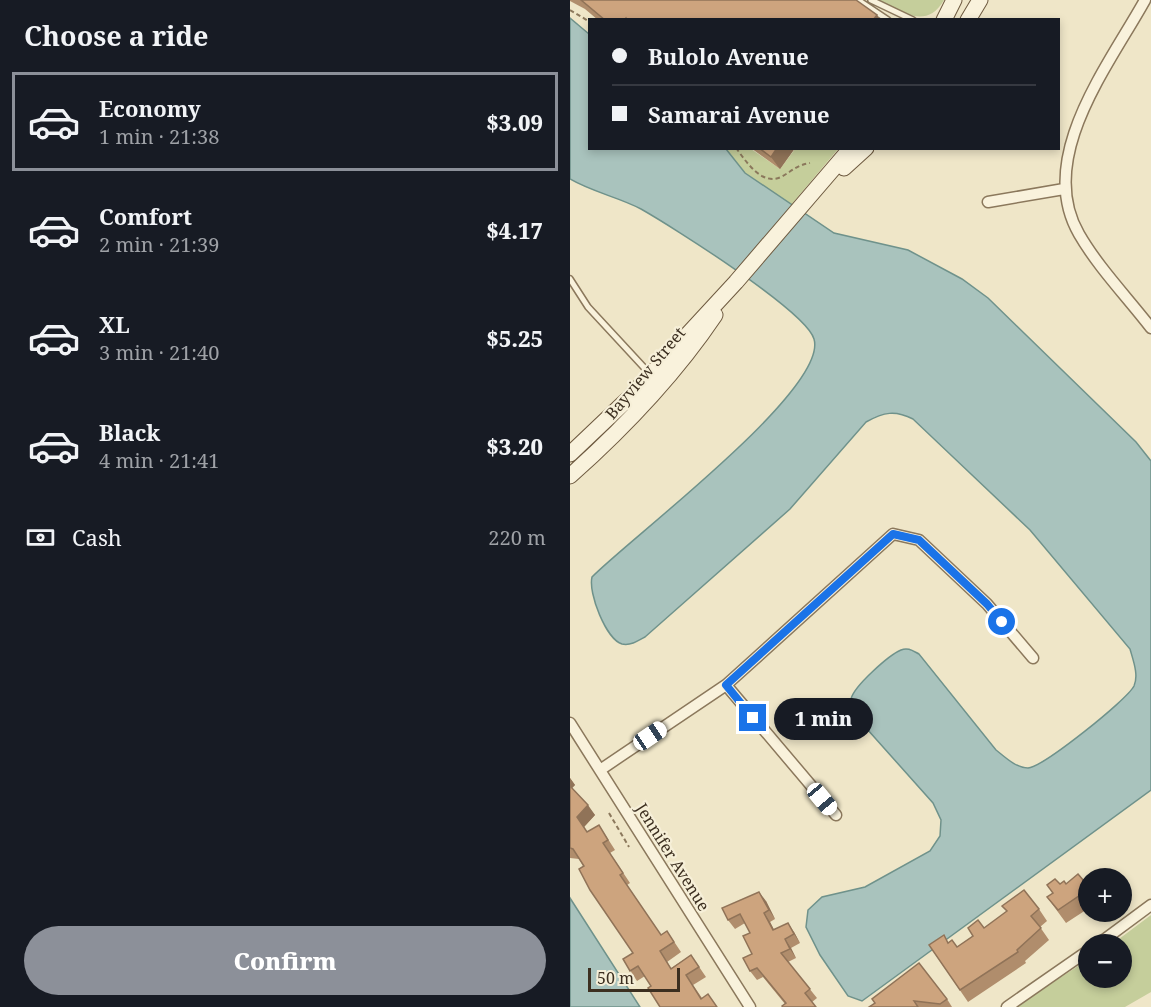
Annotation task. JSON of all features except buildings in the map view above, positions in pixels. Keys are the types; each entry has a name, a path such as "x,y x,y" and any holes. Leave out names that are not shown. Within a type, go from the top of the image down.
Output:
{"main road":[{"path":"969,18 980,0"},
{"name":"Bayview Street","path":"570,454 657,379 705,330 736,282 848,150"},
{"name":"Bayview Street","path":"808,200 864,150"},
{"name":"Bayview Street","path":"570,476 626,426 657,379"}],"street":[{"path":"1145,0 1082,112 1066,159 1064,189 1078,232 1151,328"},
{"path":"988,202 1064,189"},
{"path":"600,770 726,685 893,534 919,540 987,604 1033,658"},
{"path":"726,685 836,815"},
{"name":"Jennifer Avenue","path":"570,723 750,1007"},
{"path":"1112,934 1151,905"},
{"path":"1007,1007 1078,958"}],"lane":[{"path":"858,0 885,18"},
{"path":"871,0 909,18"},
{"path":"821,184 841,150"},
{"path":"570,279 588,307 657,379"}],"path":[{"path":"570,10 588,21"},
{"path":"738,150 754,170 770,178 780,177 795,166 810,163"},
{"path":"609,813 629,847"}],"green space":[{"path":"876,0 944,0 929,15 921,17 904,13"},
{"path":"727,150 752,150 780,169 794,150 837,150 791,205 745,173"},
{"path":"1151,915 1151,992 1125,1007 1015,1007 1078,966 1078,988 1132,988 1132,934 1126,934"}],"water":[{"path":"570,18 588,33 588,150 727,150 745,173 834,233 908,250 962,279 988,298 1136,442 1151,461 1151,790 862,1001 848,996 820,955 806,927 808,910 822,897 865,887 930,851 940,836 941,820 933,803 854,712 851,699 858,687 881,664 896,653 904,649 913,651 919,654 996,750 1015,764 1028,768 1050,757 1128,694 1134,686 1136,677 1130,649 1030,530 913,419 895,413 884,414 866,422 790,509 645,637 634,643 625,644 616,640 599,615 591,584 592,577 722,463 760,426 791,392 810,362 814,339 788,309 707,250 641,209 570,179"},
{"path":"570,898 640,1007 570,1007"}],"route":[{"path":"753,718 726,685 893,534 919,540 987,604 1002,622"}]}
